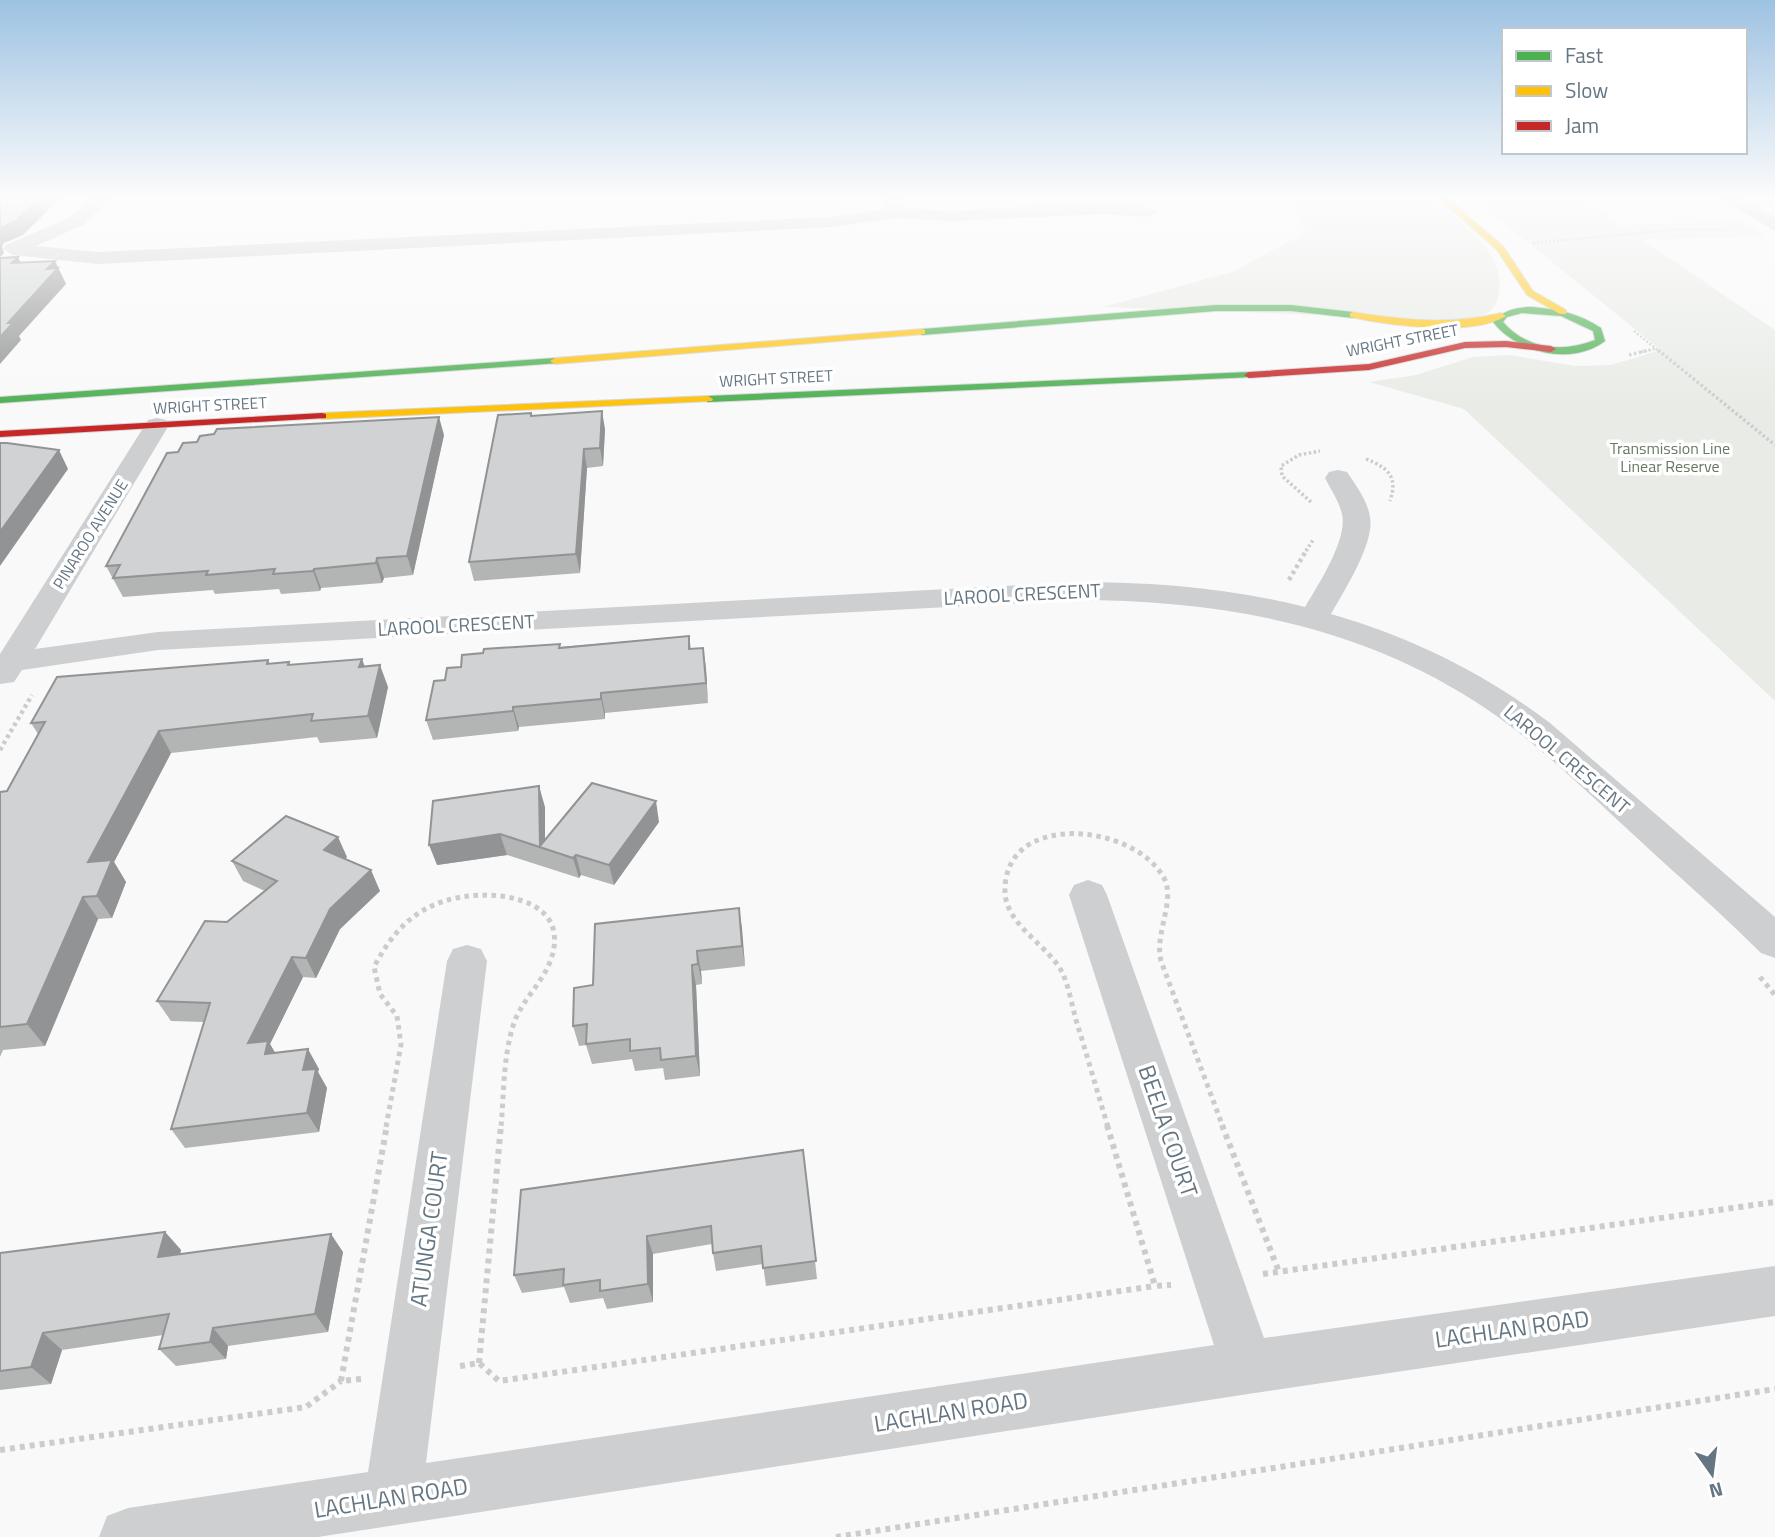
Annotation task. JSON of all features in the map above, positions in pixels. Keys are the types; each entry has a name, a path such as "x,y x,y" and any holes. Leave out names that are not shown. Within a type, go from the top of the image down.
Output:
{"street":[{"path":"1513,267 1516,275 1539,300 1581,320 1601,334 1597,344 1579,349 1551,349 1508,335 1499,325 1516,275"},
{"name":"WRIGHT STREET","path":"0,400 1216,308 1294,308 1439,326 1475,324 1522,310 1539,310 1581,320"},
{"name":"WRIGHT STREET","path":"0,434 381,413 1325,372 1390,363 1465,345 1506,344 1551,349"},
{"name":"PINAROO AVENUE","path":"12,660 179,388"},
{"path":"1314,618 1357,523 1355,511 1338,478"},
{"name":"LAROOL CRESCENT","path":"12,660 159,641 1116,590 1237,599 1314,618 1376,639 1460,678 1498,701 1566,753 1775,942"},
{"name":"BEELA COURT","path":"1088,895 1248,1367"},
{"name":"ATUNGA COURT","path":"393,1497 467,961"},
{"name":"LACHLAN ROAD","path":"128,1537 1248,1367 1775,1291"}],"path":[{"path":"341,1381 401,1045 397,1016 380,994 374,967 389,936 416,913 453,898 494,893 527,901 549,918 554,940 548,969 517,1016 509,1040 479,1363"},
{"path":"1752,967 1775,995"},
{"path":"1279,1272 1775,1202"},
{"path":"479,1363 499,1381 1155,1286"},
{"path":"0,1451 306,1408 341,1381 479,1363"},
{"path":"836,1537 1775,1389"}],"green space":[{"path":"1242,267 1496,267 1499,291 1490,311 1455,320 1103,307 1232,272"},
{"name":"Transmission Line Linear Reserve","path":"1558,267 1682,267 1775,330 1775,701 1464,409 1369,382 1416,375 1473,357 1509,355 1575,366 1611,365 1661,350"}],"building":[{"path":"0,267 58,268 8,323 13,323 0,337"},
{"path":"602,411 600,448 584,449 576,554 469,562 498,415 531,413 531,416"},
{"path":"439,417 407,556 377,558 376,563 273,574 275,569 206,575 208,571 113,578 120,565 106,566 167,453 178,452 183,443 197,442 200,436 214,434 217,429"},
{"path":"0,443 59,450 0,532"},
{"path":"689,636 689,649 703,648 706,683 601,693 601,699 513,707 513,711 426,720 434,681 445,680 447,668 461,667 462,655 483,653 484,649 560,644 559,648"},
{"path":"362,659 359,667 380,665 368,716 311,721 313,714 159,731 88,862 112,860 97,896 83,897 27,1024 0,1027 0,792 7,791 45,722 31,723 57,677 268,660 267,664 289,662 288,665"},
{"path":"592,783 656,801 609,865 576,855 573,858 500,834 429,845 433,801 539,786 540,846"},
{"path":"286,816 338,837 324,850 371,870 330,909 306,958 292,957 248,1043 268,1041 265,1054 308,1049 303,1070 316,1069 307,1113 171,1129 210,1003 157,1001 205,921 227,922 277,881 232,861"},
{"path":"739,908 742,946 697,951 698,964 692,965 696,1056 661,1060 660,1048 630,1051 630,1039 586,1044 587,1024 573,1026 574,988 593,985 595,924"},
{"path":"803,1150 816,1261 763,1268 761,1246 713,1253 711,1226 647,1236 648,1284 600,1291 600,1280 563,1285 564,1269 514,1275 521,1190"},
{"path":"165,1232 158,1257 331,1234 315,1314 213,1328 210,1342 159,1349 169,1314 43,1333 31,1367 0,1371 0,1253"}],"traffic: fast":[{"path":"922,332 1216,308 1291,308 1353,315"},
{"path":"1522,310 1571,316 1598,330 1600,341 1574,349 1531,346 1518,340 1498,322 1504,315 1522,310"},
{"path":"0,400 555,361"},
{"path":"708,399 1249,375"}],"traffic: slow":[{"path":"1512,267 1530,293 1563,312"},
{"path":"1353,315 1427,324 1464,323 1501,316"},
{"path":"555,361 922,332"},
{"path":"322,416 708,399"}],"traffic: jam":[{"path":"1249,375 1369,367 1465,345 1506,344 1551,349"},
{"path":"0,434 322,416"}]}
